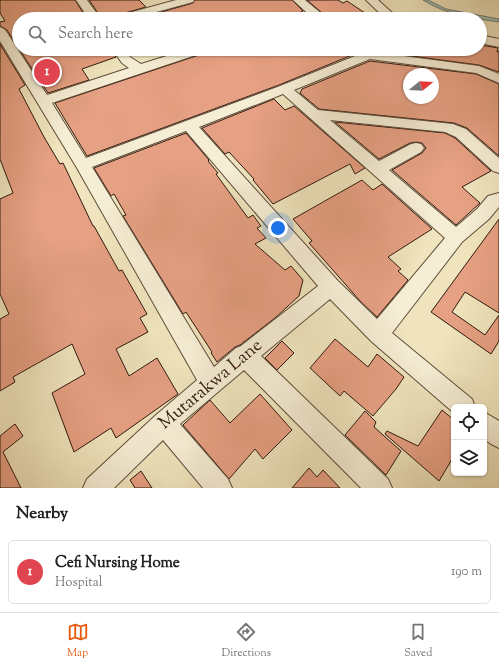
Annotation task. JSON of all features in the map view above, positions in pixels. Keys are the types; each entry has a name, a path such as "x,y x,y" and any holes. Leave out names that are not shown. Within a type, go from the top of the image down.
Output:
{"street":[{"path":"81,0 89,12"},
{"path":"144,12 189,0"},
{"path":"298,0 313,12"},
{"path":"371,0 385,12"},
{"path":"0,31 12,51"},
{"path":"487,40 499,43"},
{"path":"15,56 82,165 211,383"},
{"path":"123,56 126,60 139,69"},
{"path":"43,101 179,56"},
{"path":"82,165 285,89 356,56"},
{"path":"390,56 479,70 499,79"},
{"path":"285,89 456,237"},
{"path":"314,114 448,127 461,133 499,167"},
{"path":"189,125 331,287 378,334 460,404"},
{"path":"378,169 416,148"},
{"path":"378,334 456,237 483,214 494,201 499,199"},
{"name":"Mutarakwa Lane","path":"96,488 164,423 244,355 331,287"},
{"path":"244,355 379,488"},
{"path":"164,423 219,488"},
{"path":"487,426 499,436"}],"water":[{"path":"423,0 428,0 446,9 462,12 450,12"},
{"path":"487,17 499,19 499,22 487,20"}],"building":[{"path":"0,0 75,0 83,12 12,12 12,38 7,30 0,26 0,22 5,21 0,13"},
{"path":"89,0 139,0 146,7 128,12 97,12"},
{"path":"195,0 292,0 303,11 162,12 193,3"},
{"path":"307,0 338,0 343,3 347,1 364,12 321,12"},
{"path":"0,44 25,85 19,89 44,137 60,164 63,163 93,226 119,271 122,270 147,314 140,318 148,332 116,349 129,376 157,358 178,394 116,438 111,428 74,452 52,393 85,374 72,344 13,377 15,382 0,391 0,319 9,314 0,294 0,199 13,193 0,159"},
{"path":"487,46 498,48 499,72 479,65 412,56 487,56"},
{"path":"24,56 116,57 82,69 89,80 48,93"},
{"path":"196,56 350,56 279,85 87,156 55,103"},
{"path":"370,61 427,68 403,68 403,104 439,104 439,69 476,74 499,84 499,156 467,128 454,123 319,109 300,93 302,89"},
{"path":"274,99 285,110 294,106 365,168 355,174 350,164 273,204 253,180 254,179 229,152 225,154 202,128"},
{"path":"335,122 445,133 455,138 491,171 462,187 480,203 456,225 392,170 422,153 426,148 422,143 410,143 379,159"},
{"path":"186,133 209,160 208,161 218,173 216,174 248,218 253,215 261,226 257,228 266,238 255,244 285,270 291,266 303,280 299,296 275,318 217,362 186,312 183,314 123,216 126,215 114,194 111,196 94,168"},
{"path":"362,180 373,190 382,184 432,229 388,257 401,269 398,271 408,280 377,317 361,302 309,243 312,241 293,219"},
{"path":"499,219 499,313 465,292 452,312 485,335 499,315 499,341 491,354 431,312"},
{"path":"335,339 368,367 377,354 404,377 396,389 373,416 344,391 340,396 310,368"},
{"path":"282,341 294,353 277,370 265,358"},
{"path":"260,394 292,430 263,459 255,449 229,479 183,425 210,400 230,423"},
{"path":"442,410 451,418 451,461 439,481 385,434 387,431 418,446"},
{"path":"365,411 376,422 374,427 401,451 386,475 345,435"},
{"path":"15,424 23,436 3,452 21,488 0,488 0,436"},
{"path":"309,468 317,477 323,470 340,488 292,488"},
{"path":"141,471 152,488 135,488 130,480"}],"place":[{"name":"Cefi Nursing Home","path":"47,72"}]}
